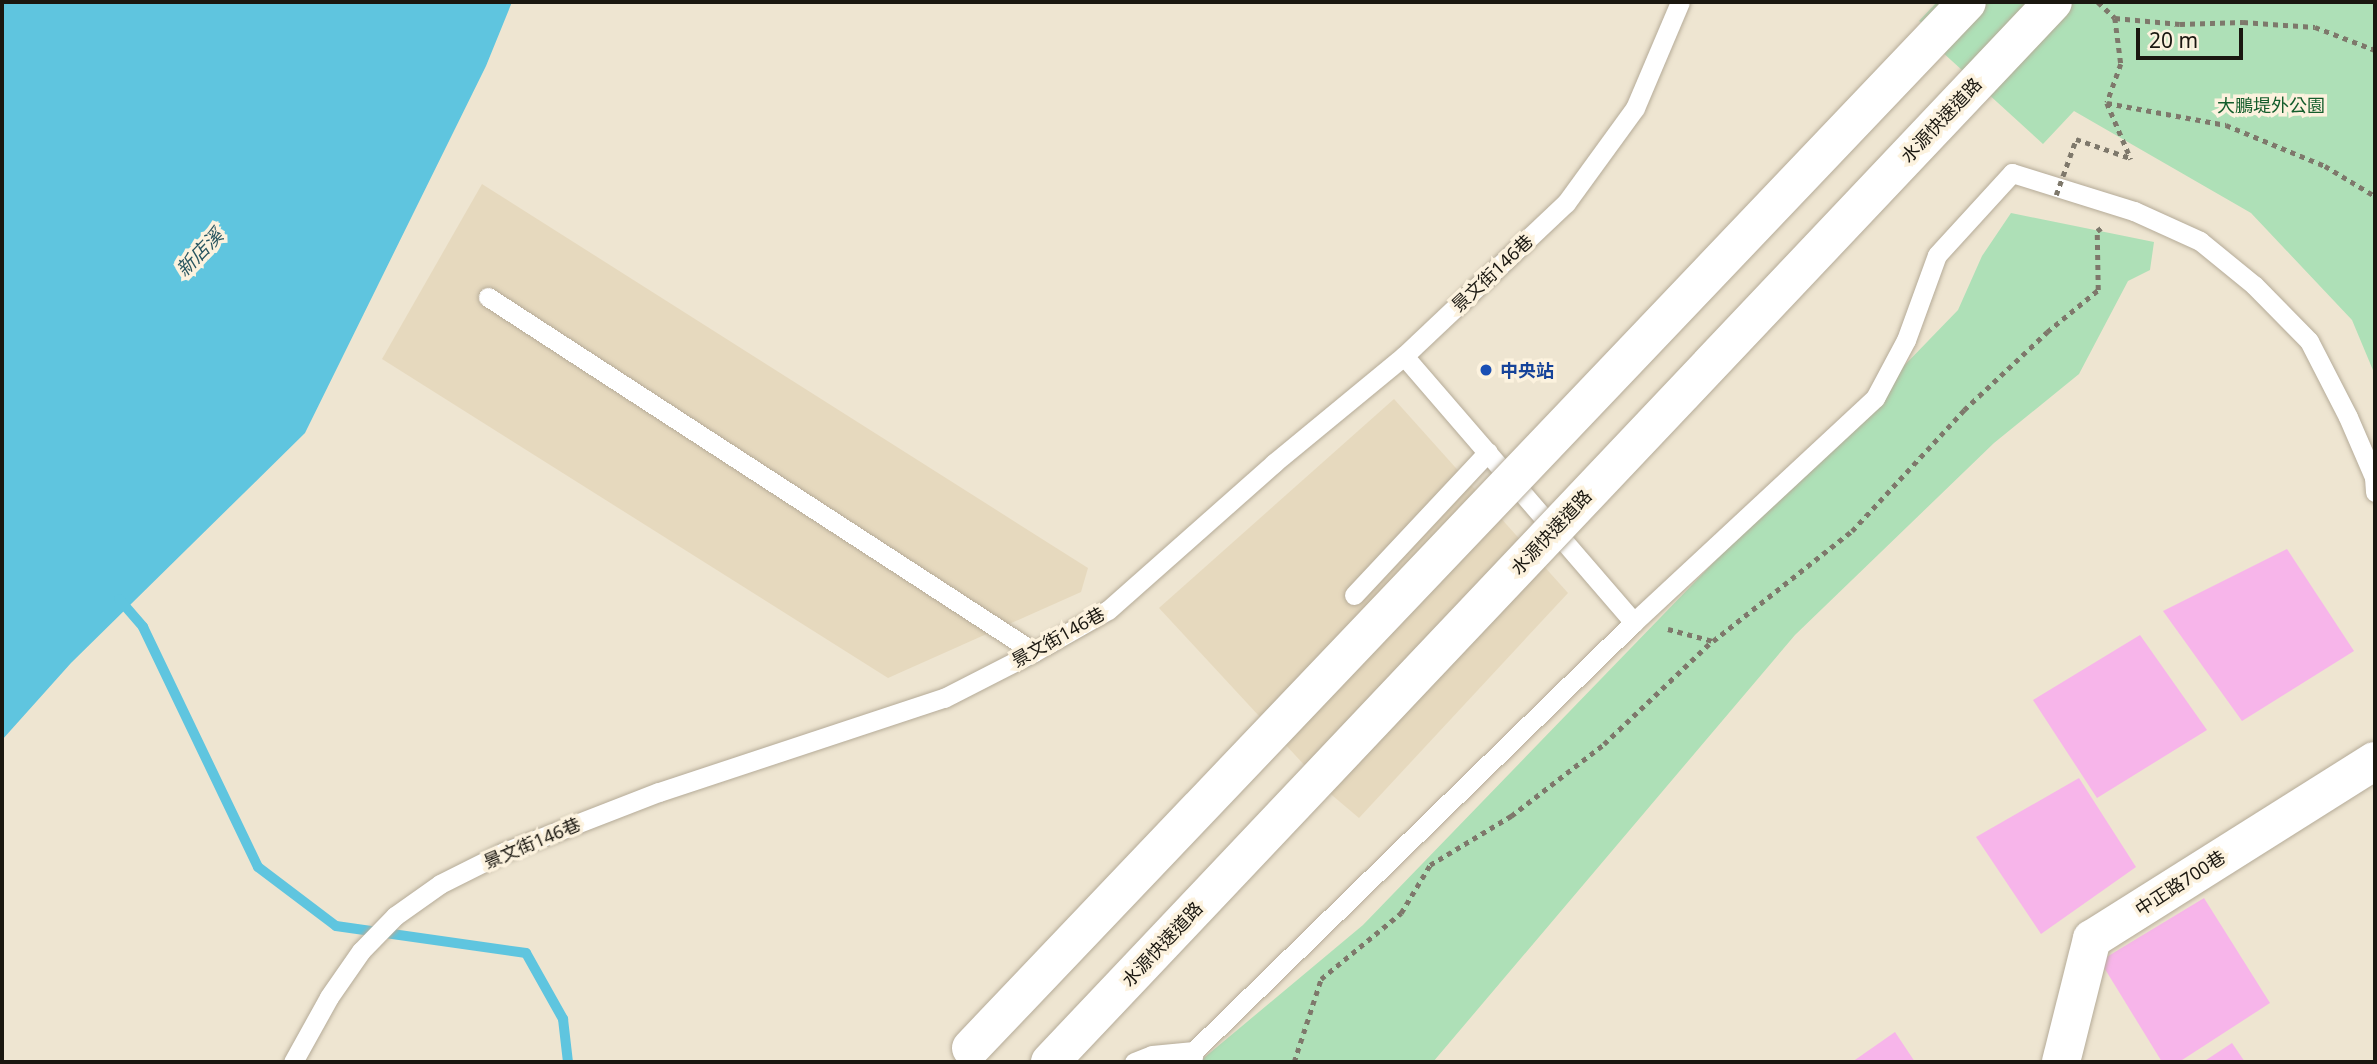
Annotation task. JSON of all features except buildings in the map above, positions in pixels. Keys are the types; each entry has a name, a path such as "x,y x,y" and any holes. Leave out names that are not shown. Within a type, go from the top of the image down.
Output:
{"main road":[{"path":"971,1048 1967,2"},
{"name":"水源快速道路","path":"1049,1062 2053,2"},
{"name":"中正路700巷","path":"2060,1062 2092,939 2375,761"}],"lane":[{"name":"景文街146巷","path":"293,1062 329,997 361,951 395,916 440,884 504,852 659,792 944,698 1108,610 1274,463 1404,356 1566,203 1635,108 1680,2"},
{"path":"1134,1062 1152,1055 1193,1057 1634,622 1875,398 1906,340 1937,255 2012,173 2134,211 2200,241 2254,285 2309,341 2374,477 2375,492"},
{"path":"488,297 1034,652"},
{"path":"1404,356 1634,622"},
{"path":"1354,595 1488,452"}],"path":[{"path":"2098,2 2115,18 2180,24 2243,22 2315,27 2375,50"},
{"path":"2056,195 2076,139 2131,159 2106,103 2121,64 2115,18"},
{"path":"2106,103 2226,125 2325,166 2375,196"},
{"path":"1294,1062 1321,979 1401,913 1430,865 1511,816 1604,744 1713,641 1852,531 1964,410 2047,332 2098,290 2097,231 2105,224"},
{"path":"1634,622 1713,641"}],"shaded area":[{"path":"482,184 1088,568 1081,592 888,678 382,359"},
{"path":"1394,399 1568,593 1359,818 1333,796 1159,608"}],"green space":[{"name":"大鵬堤外公園","path":"1937,2 2375,2 2375,375 2352,320 2251,213 2074,111 2043,144 1929,40 1937,32 1919,21"},
{"path":"2011,213 2154,242 2150,270 2128,281 2079,374 1994,443 1795,635 1433,1062 1199,1062 1363,925 1958,310 1982,256"}],"water":[{"name":"新店溪","path":"2,2 512,2 486,66 305,433 71,663 2,740"}],"waterway":[{"path":"119,599 143,627 258,867 336,926 526,953 563,1019 568,1062"}],"place":[{"name":"中央站","path":"1486,370"}]}
